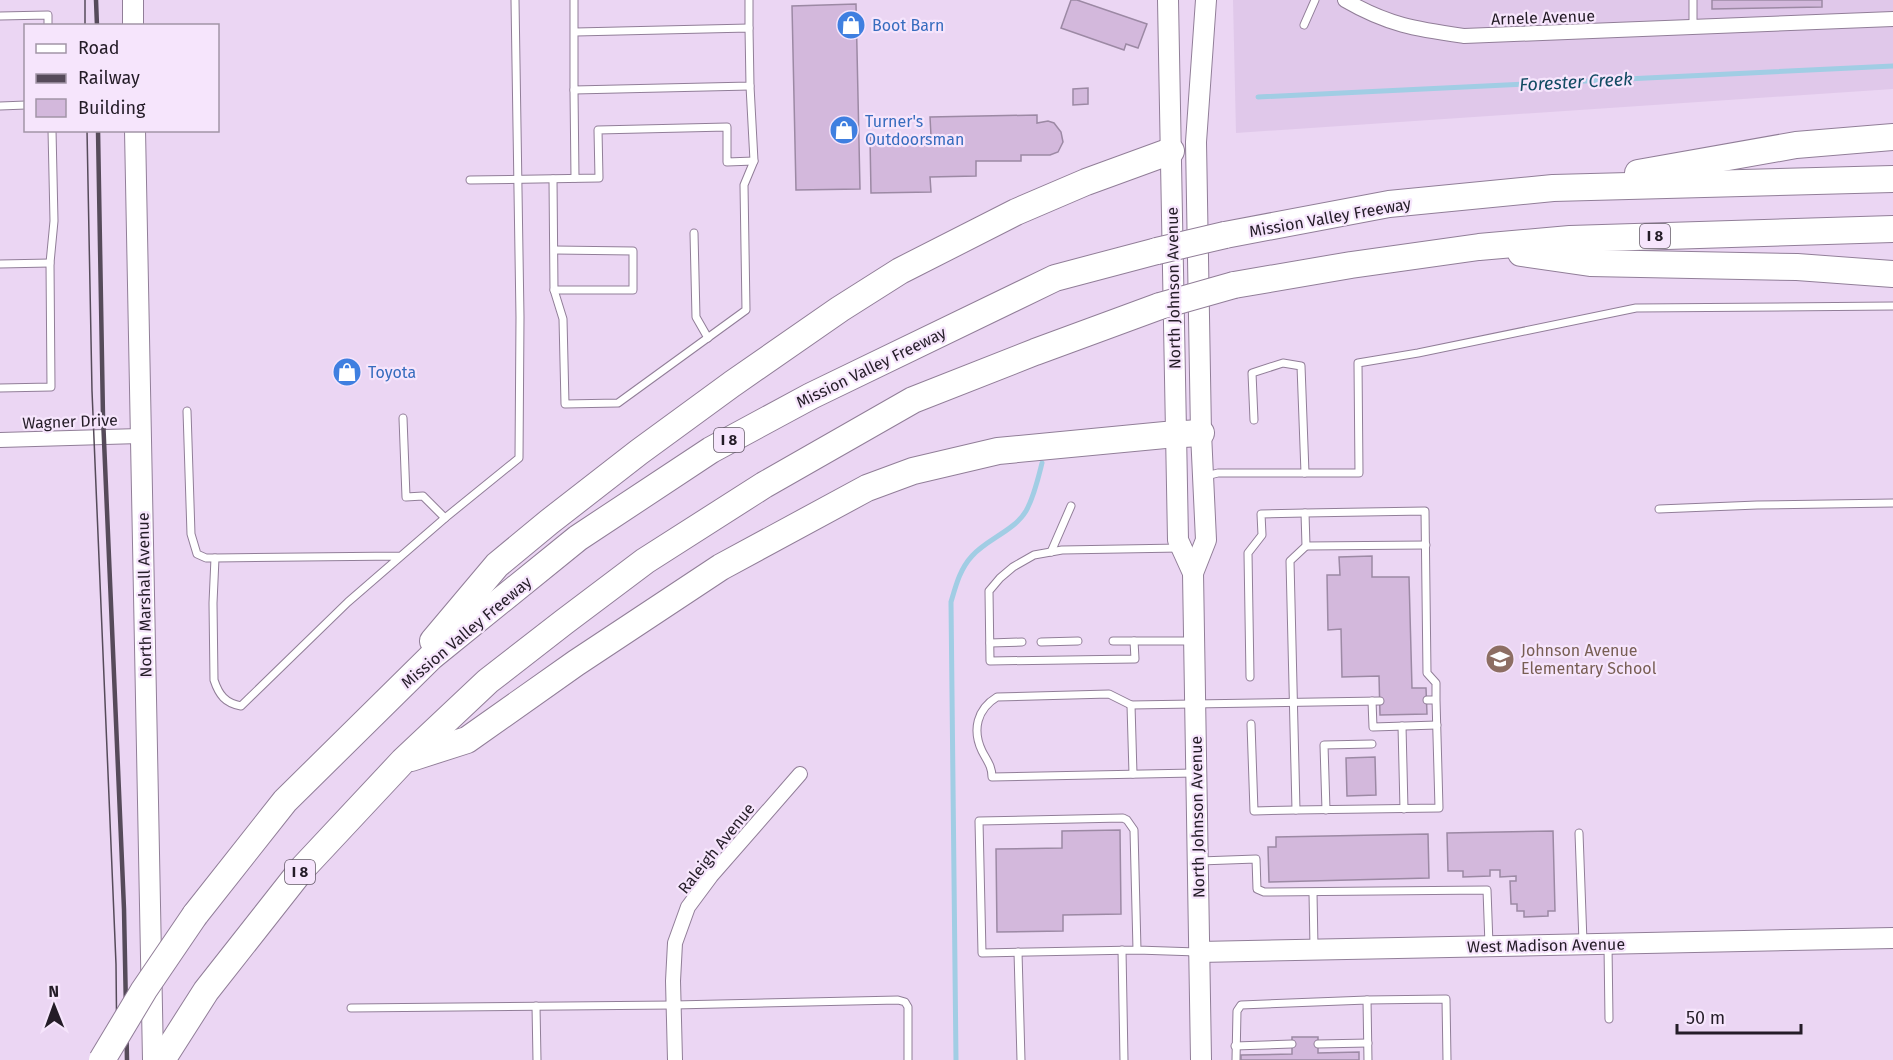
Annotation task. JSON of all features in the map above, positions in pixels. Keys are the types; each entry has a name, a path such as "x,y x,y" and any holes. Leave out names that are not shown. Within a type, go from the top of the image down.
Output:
{"highway":[{"path":"1553,188 1796,145 1893,137"},
{"path":"359,728 497,565 621,466 732,384 840,309 900,271 950,244 1086,182 1171,151"},
{"name":"Mission Valley Freeway","path":"102,1060 144,990 195,915 285,801 431,657 578,538 711,450 821,391 1055,278 1157,250 1226,235 1389,204 1553,188 1893,179"},
{"name":"I 8","path":"162,1060 206,992 302,869 403,761 488,681 645,561 764,485 913,400 1160,306 1234,285 1479,247 1570,239 1893,229"},
{"path":"1831,230 1893,235"},
{"path":"1479,247 1590,263 1797,267 1893,274"},
{"path":"403,761 467,740 576,663 721,567 867,488 913,471 998,452 1189,434"}],"main road":[{"path":"133,0 133,24"},
{"name":"North Johnson Avenue","path":"1168,0 1171,151 1189,434 1203,476 1206,540 1193,573"},
{"name":"North Johnson Avenue","path":"1201,1060 1193,573 1178,540 1189,434 1196,142 1206,0"},
{"name":"North Marshall Avenue","path":"135,132 153,1060"},
{"name":"West Madison Avenue","path":"1199,952 1893,938"}],"street":[{"name":"Arnele Avenue","path":"1345,0 1369,14 1405,27 1464,36 1893,20"},
{"name":"Wagner Drive","path":"0,440 140,436"},
{"name":"Raleigh Avenue","path":"675,1060 675,943 688,907 711,876 800,774"}],"lane":[{"path":"215,558 214,680 224,700 241,706 348,602 519,458 515,0"},
{"path":"574,0 576,32 575,178"},
{"path":"554,179 554,290 563,319 565,404 618,403 746,310 744,184 754,161 748,0"},
{"path":"1304,25 1315,0"},
{"path":"1693,0 1693,27"},
{"path":"0,16 48,15 48,24"},
{"path":"576,32 749,28"},
{"path":"574,90 750,86"},
{"path":"0,106 24,105"},
{"path":"470,180 599,178 598,130 727,127 727,162 754,161"},
{"path":"0,388 51,387 50,263 54,221 51,132"},
{"path":"694,232 696,317 708,338"},
{"path":"554,290 633,290 633,251 555,250"},
{"path":"0,264 50,263"},
{"path":"1203,476 1218,473 1359,473 1358,363 1418,353 1636,308 1893,306"},
{"path":"1254,420 1252,373 1283,363 1300,366 1305,473"},
{"path":"187,411 190,534 197,554 206,558 400,556"},
{"path":"403,418 406,497 423,496 445,518"},
{"path":"1659,509 1893,503"},
{"path":"1051,552 1071,506"},
{"path":"1250,677 1248,553 1262,535 1262,514 1425,511 1427,673 1436,683 1439,808 1254,811 1251,724"},
{"path":"1305,513 1306,546"},
{"path":"1296,810 1290,561 1306,546 1426,545"},
{"path":"1134,641 1135,659 990,661 989,591 1013,567 1034,555 1062,550 1183,548"},
{"path":"1041,642 1078,641"},
{"path":"1113,641 1194,641"},
{"path":"990,643 1022,642"},
{"path":"1196,773 992,777 992,767 981,748 976,727 983,709 997,697 1109,694 1131,705 1376,701 1373,727 1437,725"},
{"path":"1427,700 1436,700"},
{"path":"1131,705 1133,774"},
{"path":"1402,726 1404,809"},
{"path":"1326,810 1324,745 1372,744"},
{"path":"1137,950 1134,830 1128,820 1123,818 979,821 982,953 1137,950 1199,952"},
{"path":"1579,833 1583,944"},
{"path":"1198,861 1256,860 1257,889 1264,892 1487,890 1489,946"},
{"path":"1313,893 1314,949"},
{"path":"1607,944 1609,1019"},
{"path":"1122,951 1124,1060"},
{"path":"1018,952 1021,1060"},
{"path":"1236,1060 1237,1011 1241,1005 1446,999 1447,1060"},
{"path":"351,1008 898,1000 905,1002 908,1007 908,1060"},
{"path":"1367,1000 1368,1060"},
{"path":"536,1006 537,1060"},
{"path":"1318,1044 1368,1043"},
{"path":"1235,1046 1292,1044"}],"shaded area":[{"path":"1233,0 1893,0 1893,89 1236,133"}],"building":[{"path":"1071,0 1077,0 1147,24 1138,48 1126,44 1124,50 1061,28"},
{"path":"1712,0 1822,0 1822,7 1712,9"},
{"path":"856,4 860,189 796,190 792,6"},
{"path":"1088,88 1088,104 1073,105 1073,89"},
{"path":"1037,115 1037,123 1048,121 1054,123 1061,132 1063,142 1058,152 1050,155 1021,155 1021,161 976,161 976,176 930,177 931,192 871,193 870,137 931,136 930,117"},
{"path":"1372,556 1372,577 1409,577 1412,688 1426,688 1427,714 1380,715 1379,676 1342,677 1341,629 1328,630 1327,575 1340,575 1339,557"},
{"path":"1375,757 1376,795 1347,796 1346,758"},
{"path":"1120,830 1121,914 1063,915 1063,931 997,932 996,849 1062,848 1062,831"},
{"path":"1553,831 1555,911 1548,911 1548,916 1524,917 1524,911 1517,911 1517,904 1511,904 1510,881 1516,881 1516,876 1500,877 1500,870 1490,870 1490,876 1463,877 1463,871 1448,871 1447,833"},
{"path":"1428,834 1429,878 1269,882 1268,847 1276,847 1276,837"},
{"path":"1292,1037 1318,1037 1318,1053 1359,1052 1359,1060 1241,1060 1241,1055 1292,1054"}],"waterway":[{"name":"Forester Creek","path":"1258,97 1893,66"},
{"path":"956,1060 951,602 959,577 968,561 978,550 1015,524 1026,511 1034,494 1042,463"}],"tram line":[{"path":"85,0 85,24"},
{"path":"87,132 92,391 116,964 117,1060"}],"railway":[{"path":"96,0 97,24"},
{"path":"98,132 103,417 124,909 127,1060"}],"place":[{"name":"Boot Barn","path":"851,25"},
{"name":"Turner's Outdoorsman","path":"844,130"},
{"name":"Toyota","path":"347,372"},
{"name":"Johnson Avenue Elementary School","path":"1500,659"}]}
